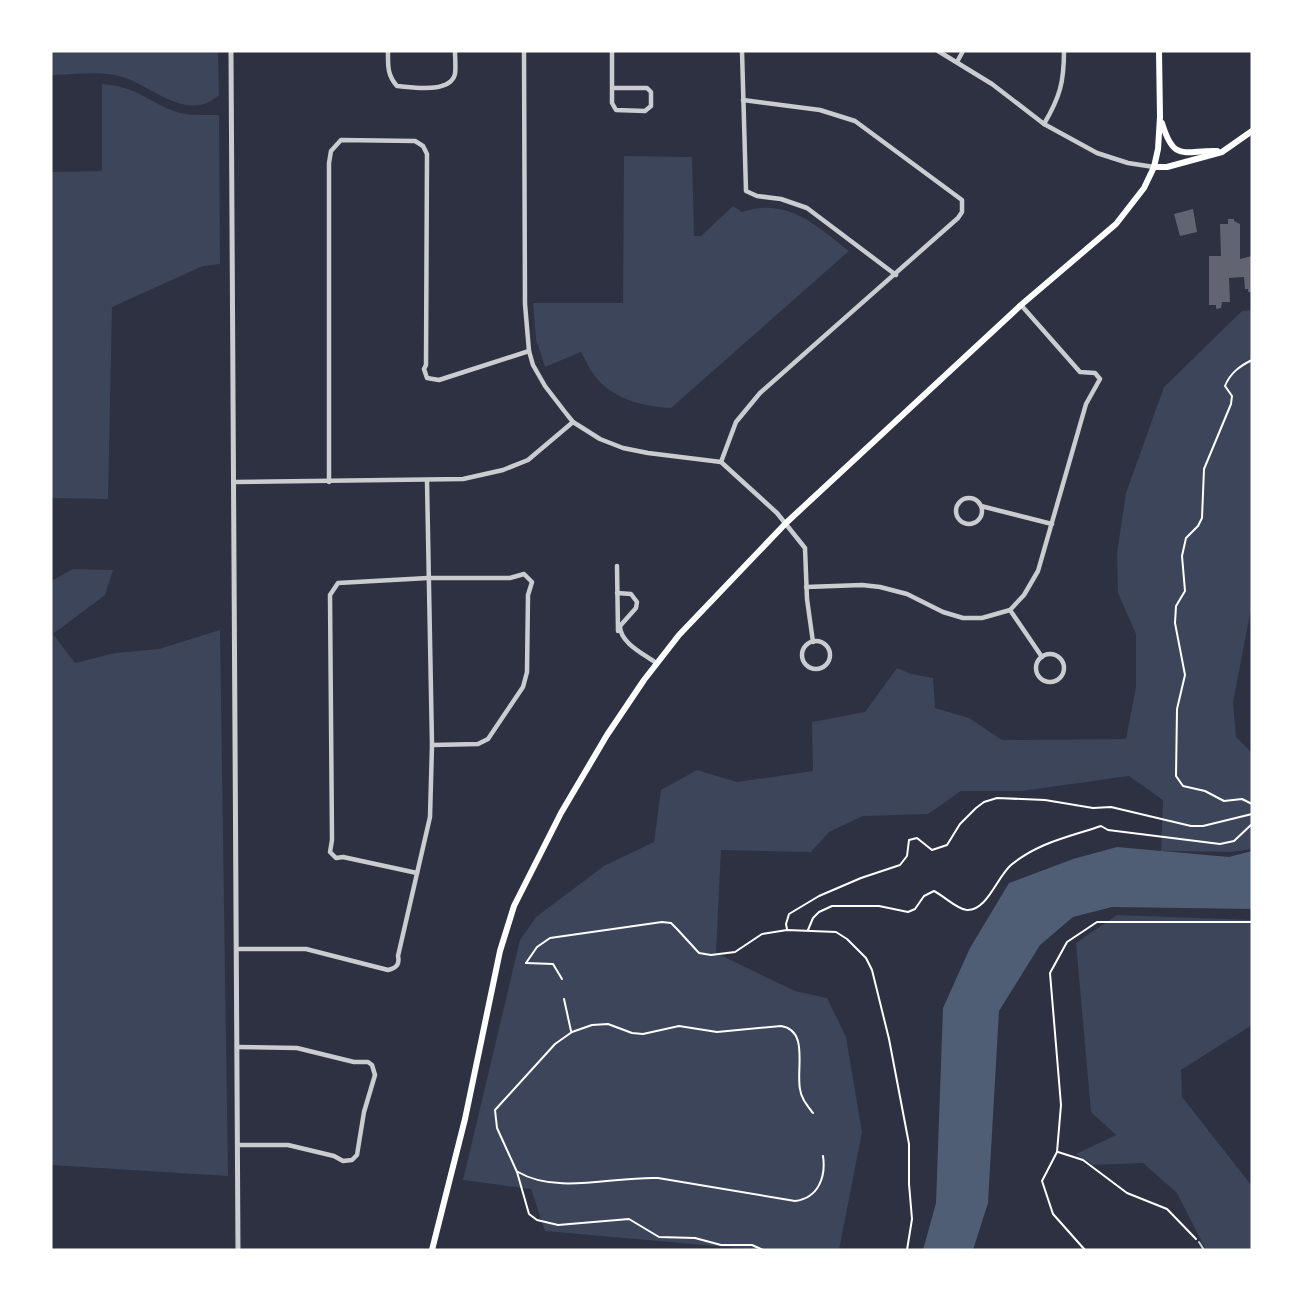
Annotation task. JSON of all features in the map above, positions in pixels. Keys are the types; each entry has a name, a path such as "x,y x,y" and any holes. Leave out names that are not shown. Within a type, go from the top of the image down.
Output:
{"main road":[{"path":"432,1250 465,1119 500,951 514,906 561,813 616,720 679,635 786,523 1021,305 1116,224 1144,188 1154,167 1160,117 1159,51"},
{"path":"1160,117 1167,141 1180,152 1222,152"},
{"path":"1154,167 1167,167 1222,152 1252,131"}],"street":[{"path":"231,51 238,1250"},
{"path":"388,51 387,71 397,86 439,87 450,83 455,75 455,51"},
{"path":"524,51 525,304 529,351 545,386 573,422 600,439 623,448 721,462 786,523 805,548 806,587 813,642"},
{"path":"612,51 612,88 612,103 616,110 645,111 651,106 651,92 647,88 612,88"},
{"path":"742,51 746,191 807,208 896,275"},
{"path":"938,51 992,84 1044,124 1097,153 1128,163 1154,167"},
{"path":"957,62 963,51"},
{"path":"1044,124 1063,84 1063,51"},
{"path":"721,462 736,422 760,393 896,275 962,212 962,200 855,121 820,110 743,100"},
{"path":"329,482 329,163 331,151 341,139 415,141 423,146 428,154 424,369 427,378 439,380 529,351"},
{"path":"806,587 880,587 901,592 943,612 963,618 982,618 1010,610 1024,595 1035,578 1086,404 1100,379 1095,373 1080,372 1021,305"},
{"path":"234,482 463,479 503,470 528,460 573,422"},
{"path":"237,949 306,949 372,964 385,970 392,969 399,963 430,817 432,745 427,481"},
{"path":"981,506 981,515 972,523 963,522 957,516 956,508 964,499 972,498 981,506 1052,524"},
{"path":"617,566 617,626 623,637"},
{"path":"417,873 344,857 336,858 330,852 332,588 338,583 428,578 510,578 521,573 527,575 531,582 528,595 527,672 523,687 488,740 474,744 432,745"},
{"path":"617,593 630,593 637,600 637,607 620,626 620,632 656,663"},
{"path":"1010,610 1042,657"},
{"path":"813,642 825,645 830,653 828,662 821,668 812,669 803,660 805,647 813,642"},
{"path":"1054,655 1062,660 1063,673 1058,680 1046,682 1039,676 1037,664 1042,657 1054,655"},
{"path":"236,1047 301,1049 354,1062 368,1062 376,1073 367,1099 354,1158 343,1161 334,1156 288,1145 237,1145"}],"lane":[{"path":"1199,1242 1204,1250"}],"path":[{"path":"1252,360 1228,378 1225,386 1232,396 1231,404 1203,469 1202,517 1198,526 1186,538 1182,556 1185,591 1176,606 1175,623 1185,675 1177,709 1176,776 1183,786 1205,791 1224,801 1241,799 1252,804"},
{"path":"787,930 789,914 819,896 900,865 907,856 909,840 917,838 932,850 947,845 960,824 976,808 997,798 1045,800 1093,808 1111,807 1191,826 1203,826 1252,814"},
{"path":"808,931 813,918 832,906 878,906 908,912 915,909 924,896 934,891 947,897 958,908 966,911 976,908 1010,866 1031,852 1062,837 1101,826 1119,832 1220,844 1234,841 1252,824"},
{"path":"1085,1250 1053,1214 1042,1181 1057,1152 1061,1105 1050,973 1067,943 1097,922 1252,922"},
{"path":"562,979 552,963 526,963 537,947 550,938 634,924 671,923 699,953 712,955 735,952 762,934 787,930 836,932 857,948 872,970 889,1039 909,1144 912,1220 907,1250"},
{"path":"564,999 572,1032"},
{"path":"763,1250 752,1245 721,1245 695,1238 659,1237 629,1219 558,1225 537,1220 529,1214 517,1172 497,1128 495,1110 538,1060 572,1032 599,1023 632,1034 679,1026 716,1032 790,1027 799,1045 801,1094 813,1113"},
{"path":"1057,1152 1083,1160 1127,1193 1167,1209 1199,1242"},
{"path":"517,1172 529,1179 567,1183 659,1178 795,1201 807,1198 821,1181 824,1174 823,1156"}],"shaded area":[{"path":"51,51 218,51 219,95 207,103 183,104 114,75 51,75"},
{"path":"102,84 133,91 179,113 219,115 220,264 203,266 112,307 108,499 51,498 51,172 102,171"},
{"path":"624,156 692,157 694,236 701,236 733,206 742,212 773,208 800,216 849,251 671,408 642,404 614,393 596,378 581,352 545,367 536,339 533,303 623,303"},
{"path":"1252,310 1252,604 1233,702 1236,737 1252,753 1252,849 1231,852 1161,851 1163,800 1129,776 1022,791 961,791 928,814 863,816 829,832 811,852 721,850 716,953 795,991 827,998 846,1037 862,1132 839,1250 760,1250 545,1231 531,1189 463,1180 520,940 536,917 604,866 654,842 661,790 697,770 737,782 813,771 812,722 865,712 897,668 933,678 935,708 969,718 1002,740 1126,739 1136,687 1136,634 1118,593 1117,553 1126,493 1164,387 1242,311"},
{"path":"73,569 113,570 105,595 53,634 75,663 115,653 159,649 220,630 228,1176 51,1165 51,581"},
{"path":"1117,847 1229,857 1252,851 1252,909 1112,907 1073,917 1040,945 999,1011 988,1203 973,1250 923,1250 936,1203 943,1008 970,948 1009,883 1073,859"},
{"path":"1117,915 1252,920 1252,1025 1181,1070 1182,1097 1252,1186 1252,1250 1206,1250 1177,1193 1143,1163 1093,1165 1076,1154 1116,1135 1091,1112 1076,943"}],"building":[{"path":"1193,209 1197,232 1180,236 1174,214"},
{"path":"1228,219 1234,219 1240,224 1240,259 1252,256 1252,292 1245,289 1244,277 1229,278 1230,302 1222,302 1221,308 1216,309 1216,305 1209,305 1209,256 1221,256 1220,224 1228,224"}]}
